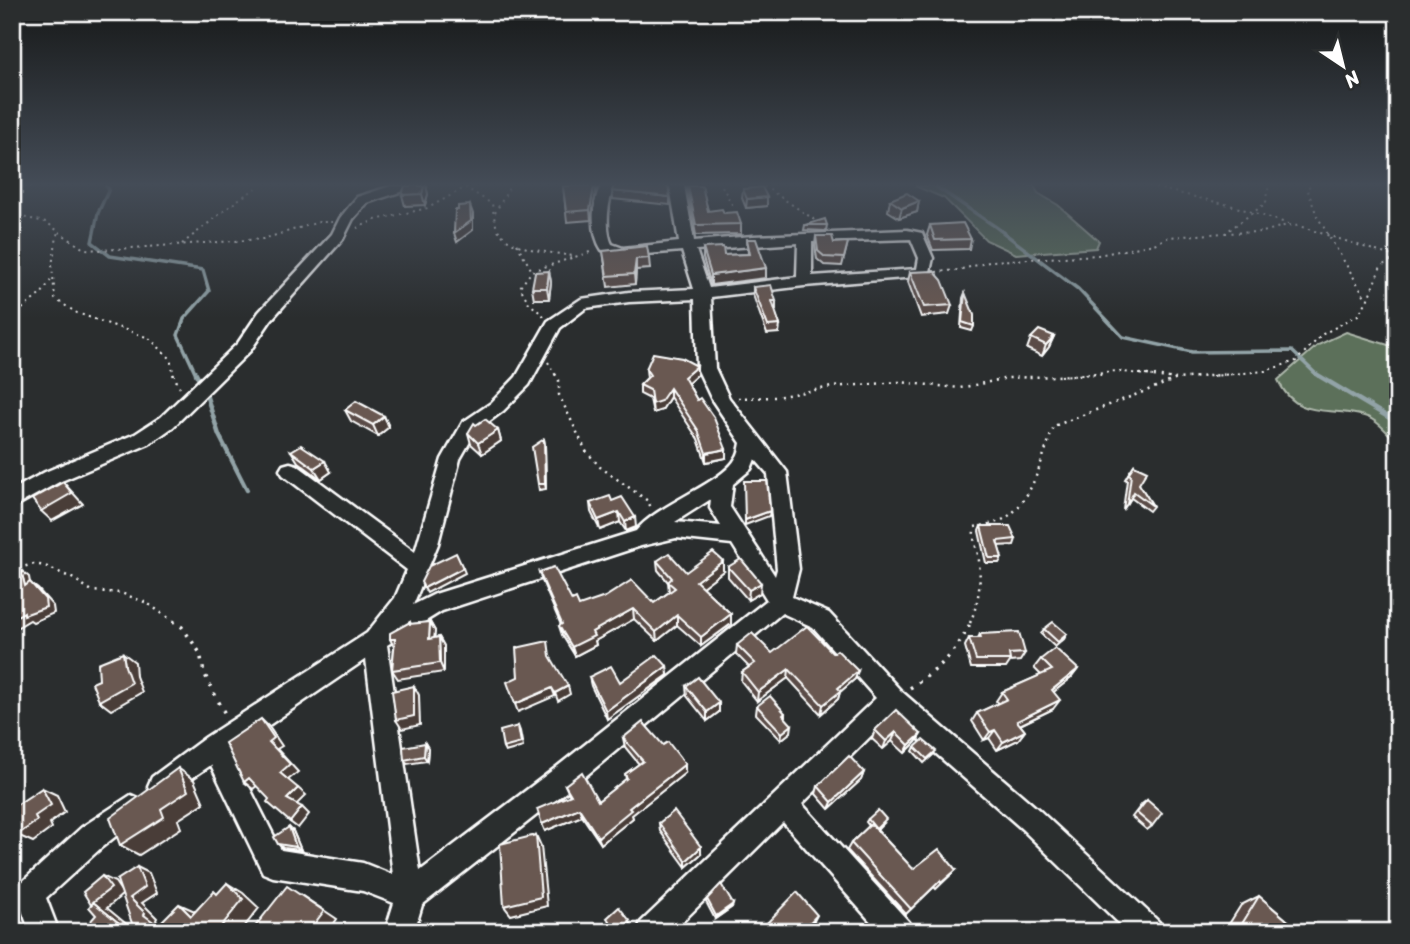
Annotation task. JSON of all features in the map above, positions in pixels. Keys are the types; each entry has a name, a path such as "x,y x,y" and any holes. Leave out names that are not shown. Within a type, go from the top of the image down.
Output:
{"street":[{"path":"12,500 52,477 142,439 167,422 244,347 265,316 341,230"},
{"path":"398,932 410,896 375,640 402,604 428,544 451,458 469,428 497,407 523,381 554,325 581,304 629,297 703,293 804,281 924,272 926,258 918,236 805,238 622,252 607,247 601,237 602,230"},
{"path":"410,896 588,758 780,602 788,569 777,472 751,442 721,400 706,368 703,293 684,230"},
{"path":"804,281 805,238"},
{"path":"45,932 21,897 92,837 223,741 375,640 435,604 649,531 724,481 744,464 751,442"},
{"path":"290,470 374,536 418,566"},
{"path":"724,481 720,508 780,602 821,620 892,699 1031,820 1149,932"},
{"path":"649,531 676,530 737,536"},
{"path":"651,932 892,699"},
{"path":"223,741 273,863 363,877 410,896"},
{"path":"784,803 899,932"}],"path":[{"path":"182,244 203,230"},
{"path":"188,400 174,378 170,358 149,338 77,313 55,299 51,280 52,247 58,231 83,249 102,250 263,239 292,230"},
{"path":"498,230 504,238 517,244 576,257"},
{"path":"828,230 838,237"},
{"path":"1225,233 1229,230"},
{"path":"924,272 958,270 993,261 1098,255 1154,244 1169,237 1270,230"},
{"path":"1311,230 1397,257"},
{"path":"1326,230 1365,292 1367,301"},
{"path":"517,244 532,271"},
{"path":"554,325 529,303 520,287 532,271 607,247"},
{"path":"721,400 776,397 832,387 899,382 960,388 1008,378 1106,374 1117,371 1177,379 1265,371 1296,361 1323,334 1358,315 1367,301 1381,266 1397,257"},
{"path":"12,317 42,293 51,280"},
{"path":"539,352 559,380 559,395 586,451 600,467 648,501 649,531"},
{"path":"892,699 938,670 962,640 980,599 979,559 973,533 975,527 1000,522 1013,512 1031,483 1054,426 1177,379"},
{"path":"12,570 34,564 45,566 74,579 92,591 121,593 147,603 182,627 200,653 204,673 228,720 223,741"}],"green space":[{"path":"976,230 1087,230 1099,241 1096,248 1016,254 986,240"},
{"path":"1346,332 1398,348 1398,444 1374,420 1351,413 1315,410 1294,402 1278,380 1318,345"}],"building":[{"path":"932,230 967,230 971,239 935,240"},
{"path":"816,236 832,236 834,243 848,242 844,258 825,257 818,251"},
{"path":"747,239 756,239 766,268 711,275 703,248 723,247 724,255 750,254"},
{"path":"647,246 649,258 636,259 634,274 607,276 603,251"},
{"path":"549,271 547,288 532,288 535,272"},
{"path":"934,271 942,280 952,305 924,307 910,272"},
{"path":"771,285 776,301 772,301 780,325 768,326 753,287"},
{"path":"965,293 974,315 974,326 962,322"},
{"path":"1039,330 1054,336 1046,345 1031,338"},
{"path":"653,353 682,358 697,366 684,377 697,400 700,398 714,418 726,449 706,453 698,430 670,388 661,401 652,404 650,390 640,385 650,375 646,369"},
{"path":"356,401 384,416 373,425 345,410"},
{"path":"485,419 498,430 478,443 468,433 474,423 476,425"},
{"path":"544,439 545,484 538,484 532,447"},
{"path":"301,445 325,461 314,468 291,451"},
{"path":"1134,465 1147,471 1139,484 1153,506 1134,492 1127,505 1131,475 1128,474"},
{"path":"744,481 767,481 770,511 745,520"},
{"path":"63,482 72,493 41,511 32,499"},
{"path":"610,496 612,501 622,497 635,517 625,522 619,512 598,520 590,503"},
{"path":"981,526 1010,526 1016,539 997,541 1002,558 989,558"},
{"path":"713,552 723,561 696,581 731,614 701,637 677,615 656,632 633,609 592,632 594,636 572,647 559,626 562,624 539,572 554,567 572,601 576,599 579,606 605,597 632,580 654,603 675,588 668,582 672,578 657,561 669,553 686,572"},
{"path":"456,553 463,568 424,588 421,582 429,566"},
{"path":"741,559 761,583 749,590 728,567"},
{"path":"21,570 25,586 30,582 45,599 46,607 24,615 24,612 12,619 12,574"},
{"path":"410,622 430,622 429,639 439,637 440,663 392,670 395,639 390,639 390,633"},
{"path":"1053,622 1067,634 1058,642 1044,629"},
{"path":"807,626 833,653 837,650 858,671 838,688 841,691 823,705 789,669 758,692 742,672 755,663 737,645 752,633 772,653"},
{"path":"1019,632 1025,653 1009,654 1010,660 976,660 969,638 981,638 980,634"},
{"path":"548,641 550,656 568,686 555,693 552,688 515,704 507,682 518,677 516,648"},
{"path":"1055,648 1078,669 1052,690 1060,700 1017,721 1025,731 1003,742 995,730 990,732 977,713 1007,699 1002,692 1052,670 1041,659"},
{"path":"123,653 131,683 99,701 92,683 99,680 98,663"},
{"path":"657,655 667,666 606,711 589,677 611,666 620,682"},
{"path":"698,677 719,703 707,712 686,686"},
{"path":"414,686 414,716 396,720 392,691"},
{"path":"770,696 792,725 782,733 757,706"},
{"path":"896,710 921,734 909,745 896,732 886,741 875,730"},
{"path":"261,719 274,738 269,742 290,764 280,773 298,788 287,799 302,807 290,822 267,802 269,799 249,778 244,782 225,743"},
{"path":"643,722 663,745 668,742 685,764 629,808 631,810 598,837 579,808 542,824 537,809 571,795 565,785 582,772 598,801 627,778 625,774 643,761 623,738"},
{"path":"518,726 521,743 503,748 500,731"},
{"path":"923,740 936,751 927,759 915,747"},
{"path":"425,743 424,756 404,760 403,747"},
{"path":"849,756 864,772 832,802 818,786"},
{"path":"178,768 188,791 161,809 164,817 120,845 110,818"},
{"path":"42,788 51,805 35,816 37,821 17,835 12,824 12,808"},
{"path":"1147,800 1162,813 1152,826 1137,813"},
{"path":"878,810 886,819 876,829 868,819"},
{"path":"674,811 701,847 686,861 659,823"},
{"path":"871,824 913,869 939,849 956,870 941,883 940,881 911,909 851,843"},
{"path":"289,827 296,847 278,844 274,837"},
{"path":"536,835 541,897 504,906 500,844"},
{"path":"137,867 145,887 130,898 144,915 163,929 161,932 135,932 117,880"},
{"path":"102,876 111,888 93,902 130,932 111,932 107,927 102,932 81,932 96,915 89,907 91,905 83,892"},
{"path":"227,883 243,899 219,929 221,932 170,932 161,922 179,904 191,916 214,891 217,894"},
{"path":"721,884 733,904 716,916 707,899"},
{"path":"287,886 324,911 308,932 258,932 254,928"},
{"path":"797,892 817,915 801,932 769,932 764,926"},
{"path":"1259,896 1301,932 1237,932"},
{"path":"619,907 630,921 617,932 607,918"},
{"path":"579,927 589,928 590,932 577,932"}],"waterway":[{"path":"94,230 92,242 110,256 203,270 209,291 184,319 178,335 197,376"},
{"path":"1000,230 1078,289 1123,337 1192,352 1292,351 1318,376"},
{"path":"1316,374 1398,423"},
{"path":"197,376 201,384"},
{"path":"205,391 219,435 247,490"}]}
